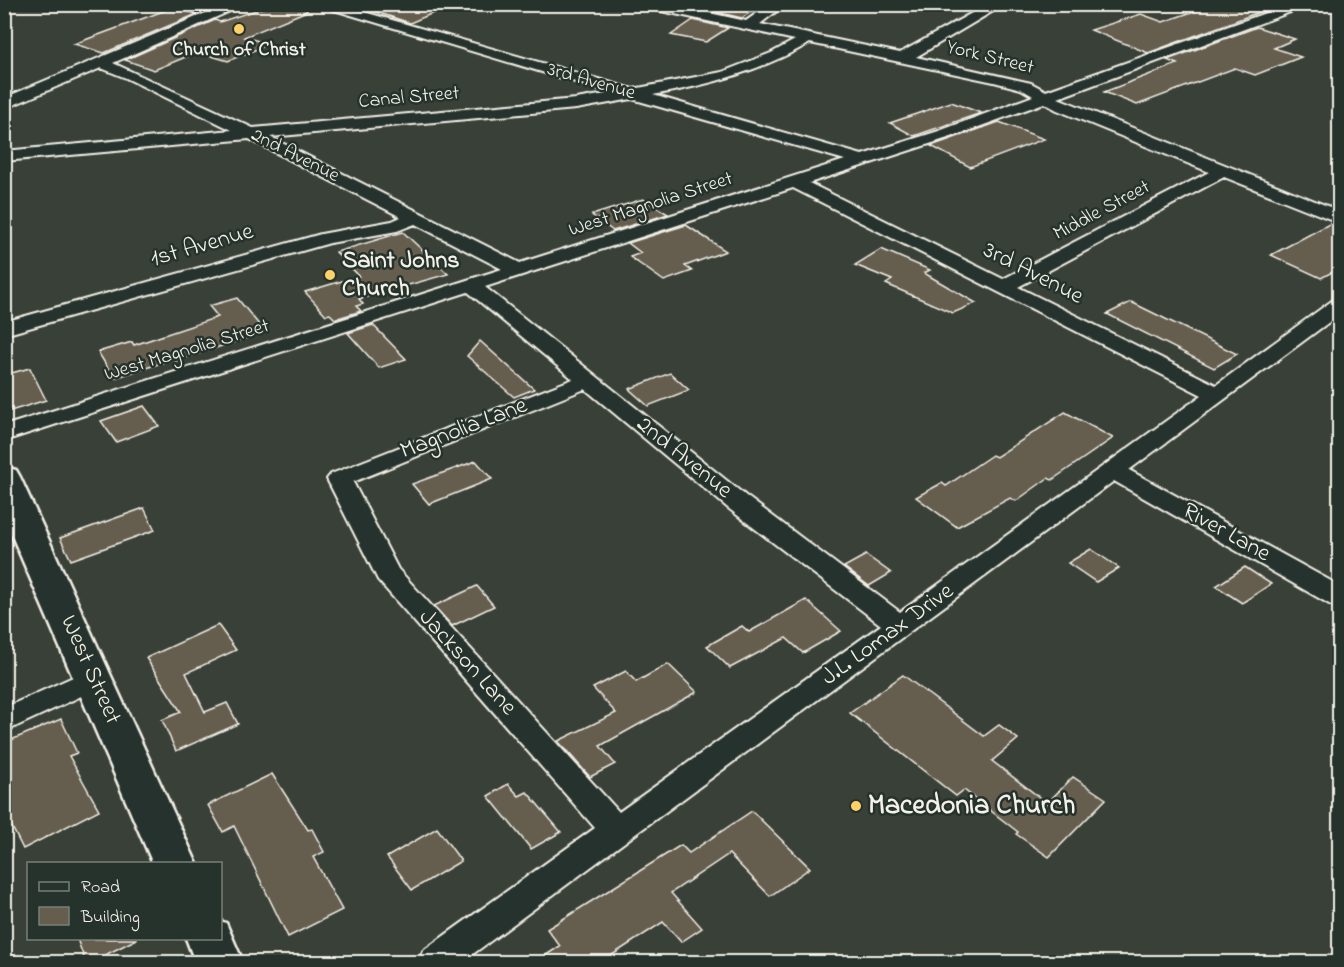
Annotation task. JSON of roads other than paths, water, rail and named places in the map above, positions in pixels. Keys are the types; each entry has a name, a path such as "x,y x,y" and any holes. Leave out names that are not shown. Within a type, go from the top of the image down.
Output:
{"street":[{"path":"4,104 240,4"},
{"name":"3rd Avenue","path":"320,4 862,160"},
{"name":"York Street","path":"647,4 1026,86 1063,107 1340,218"},
{"path":"748,26 780,4"},
{"path":"903,58 999,4"},
{"path":"1264,4 1298,7"},
{"name":"West Magnolia Street","path":"4,434 945,134 1298,7"},
{"name":"Canal Street","path":"4,156 576,104 696,83 727,75 776,56 808,38"},
{"name":"2nd Avenue","path":"100,63 131,75 250,133 519,270"},
{"name":"Middle Street","path":"1003,287 1066,256 1221,172"},
{"name":"3rd Avenue","path":"795,182 862,219 1003,287 1134,355 1216,393"},
{"name":"1st Avenue","path":"4,329 289,248 328,238 397,226 414,217"},
{"name":"2nd Avenue","path":"471,285 737,502 900,626"},
{"name":"J.L. Lomax Drive","path":"435,963 1340,303"},
{"name":"Magnolia Lane","path":"339,479 589,380"},
{"name":"River Lane","path":"1111,470 1340,598"},
{"name":"West Street","path":"4,477 174,862"},
{"name":"Jackson Lane","path":"339,479 387,574 617,831"},
{"path":"4,722 93,679"},
{"path":"209,940 219,963"}],"place":[{"name":"Church of Christ","path":"239,29"},
{"name":"Saint Johns Church","path":"330,275"},
{"name":"Macedonia Church","path":"856,806"}]}
